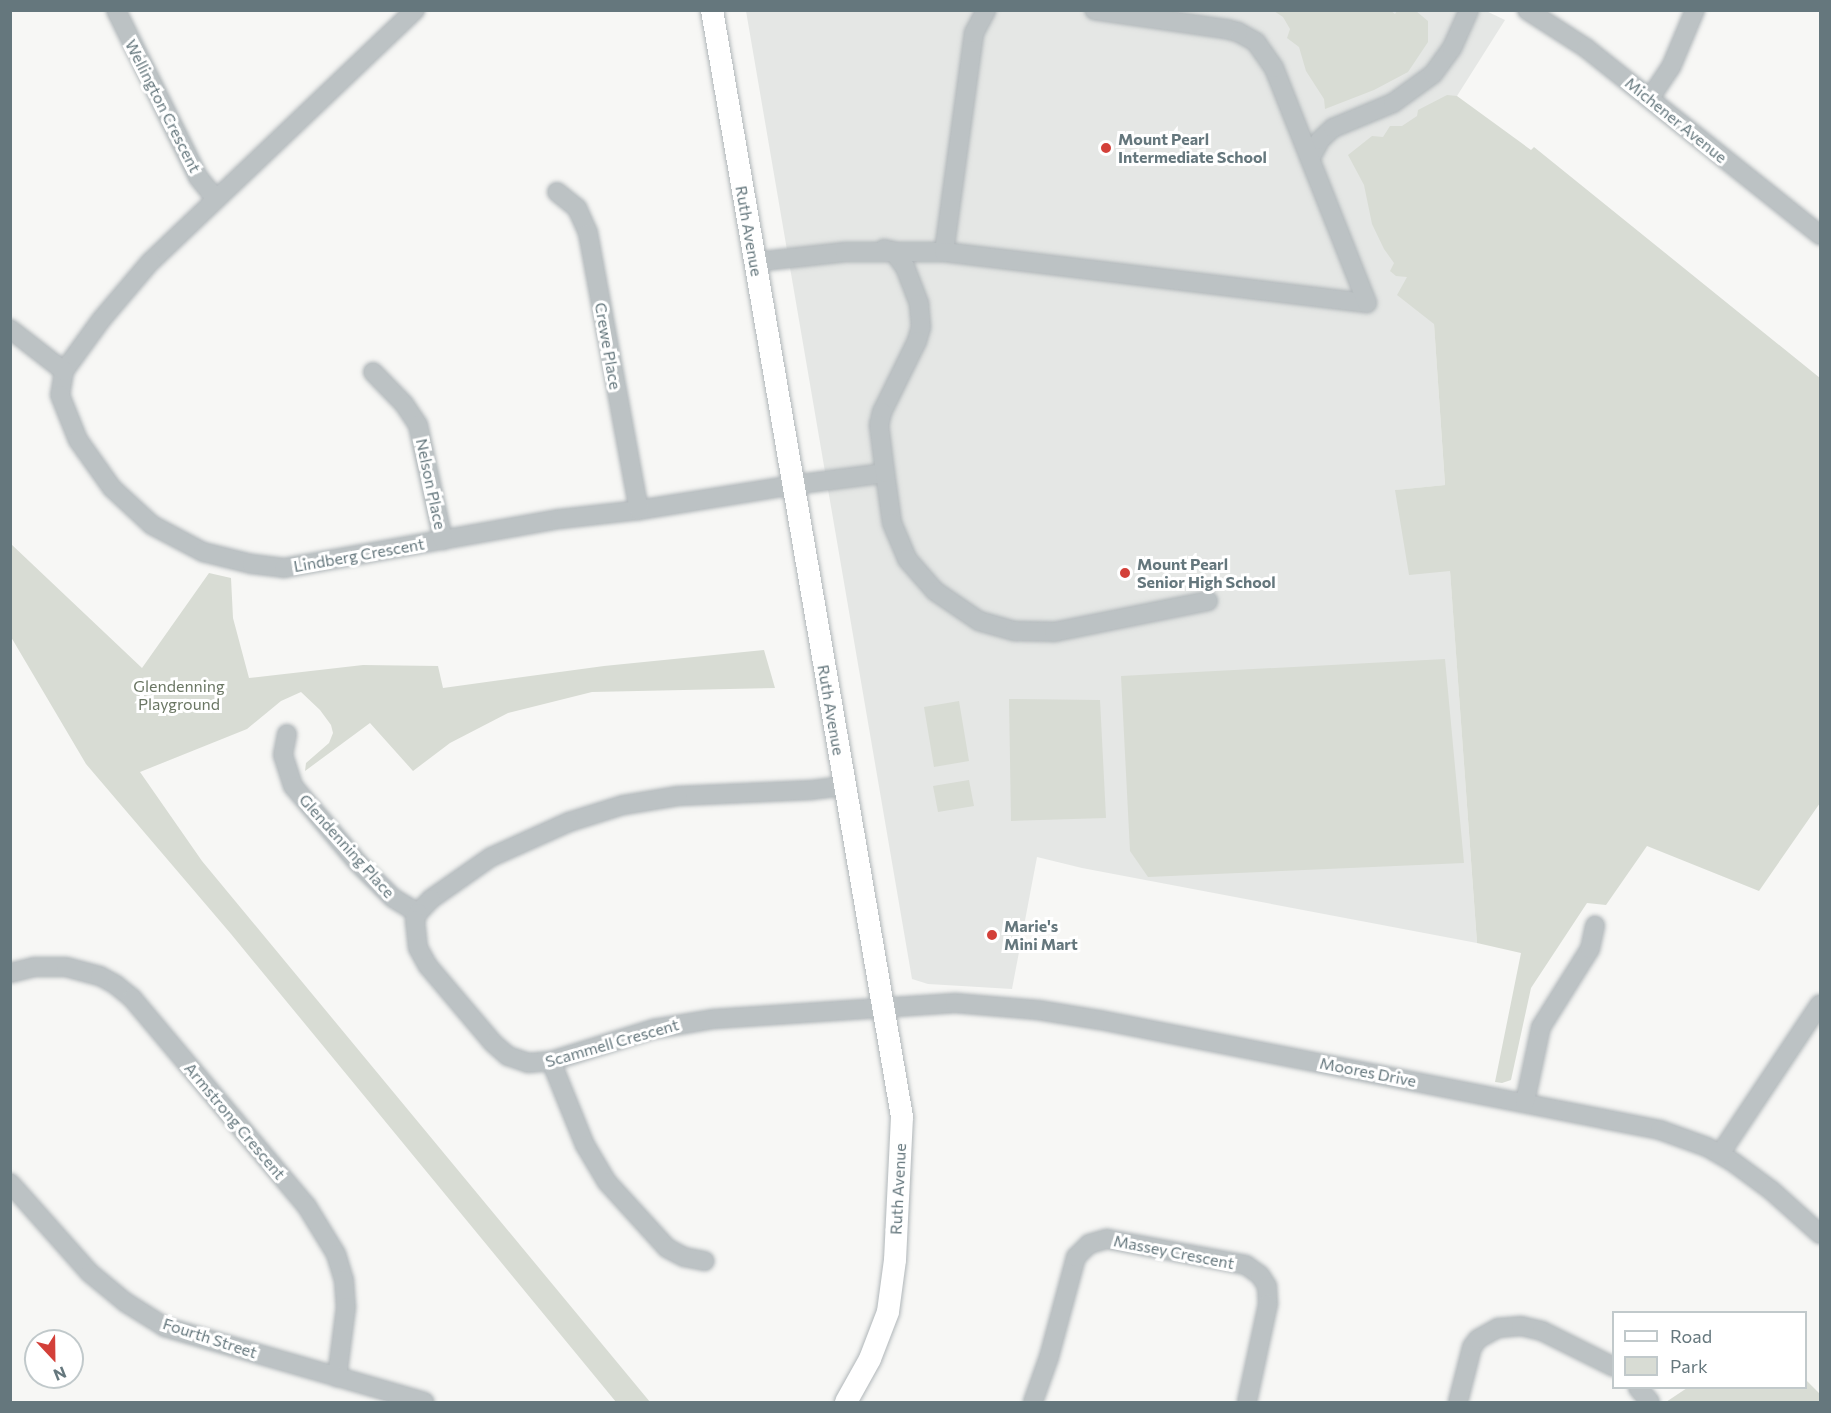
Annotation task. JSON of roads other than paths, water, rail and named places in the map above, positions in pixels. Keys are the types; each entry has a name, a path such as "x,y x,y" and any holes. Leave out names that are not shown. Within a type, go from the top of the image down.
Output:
{"main road":[{"name":"Ruth Avenue","path":"712,10 902,1117 895,1260 888,1312 870,1359 846,1402"}],"street":[{"name":"Wellington Crescent","path":"116,10 198,177 215,198"},
{"path":"10,329 64,371 134,279 215,198 415,10"},
{"path":"944,252 974,33 986,10"},
{"path":"753,256 837,242 893,251 944,252 1367,303 1269,58 1257,42 1248,36 1226,29 1094,10"},
{"path":"1310,159 1325,134 1342,124 1393,103 1433,74 1452,48 1469,10"},
{"name":"Michener Avenue","path":"1527,10 1586,48 1821,235"},
{"path":"1650,98 1671,67 1695,10"},
{"name":"Crewe Place","path":"557,192 577,208 588,234 639,510"},
{"path":"893,251 905,267 916,293 921,327 917,341 882,412 880,439 892,523 907,559 935,591 979,621 1015,631 1054,632 1208,601"},
{"name":"Lindberg Crescent","path":"64,371 60,395 64,410 87,455 112,488 137,513 184,544 223,558 284,568 560,519 639,510 793,485 885,473"},
{"name":"Nelson Place","path":"373,372 404,404 418,425 443,540"},
{"name":"Glendenning Place","path":"287,734 283,755 293,786 358,863 400,904 418,913"},
{"path":"418,913 456,880 491,857 541,833 597,812 678,796 813,790 844,786"},
{"name":"Scammell Crescent","path":"418,913 415,939 422,958 480,1030 500,1050 518,1060 539,1064 601,1043 674,1025 736,1017 883,1008"},
{"path":"1525,1102 1541,1027 1590,949 1595,926"},
{"name":"Armstrong Crescent","path":"10,974 34,968 66,967 100,976 116,985 132,998 306,1205 336,1254 344,1280 346,1307 337,1377"},
{"name":"Moores Drive","path":"883,1008 955,1003 1038,1010 1525,1102 1660,1130 1720,1154 1758,1180 1821,1234"},
{"path":"1720,1154 1821,1004"},
{"path":"550,1061 585,1145 607,1182 666,1248 684,1257 705,1261"},
{"name":"Fourth Street","path":"10,1183 17,1203 90,1273 125,1302 165,1327 424,1402"},
{"name":"Massey Crescent","path":"1033,1402 1076,1257 1089,1244 1107,1239 1246,1265 1260,1275 1266,1286 1268,1304 1247,1402"},
{"path":"1458,1402 1472,1347 1478,1339 1498,1328 1521,1326 1542,1331 1612,1366"},
{"path":"1639,1389 1650,1402"}],"place":[{"name":"Mount Pearl Intermediate School","path":"1106,148"},
{"name":"Mount Pearl Senior High School","path":"1125,573"},
{"name":"Marie's Mini Mart","path":"992,935"}],"park label":[{"name":"Glendenning Playground","path":"179,695"}]}
